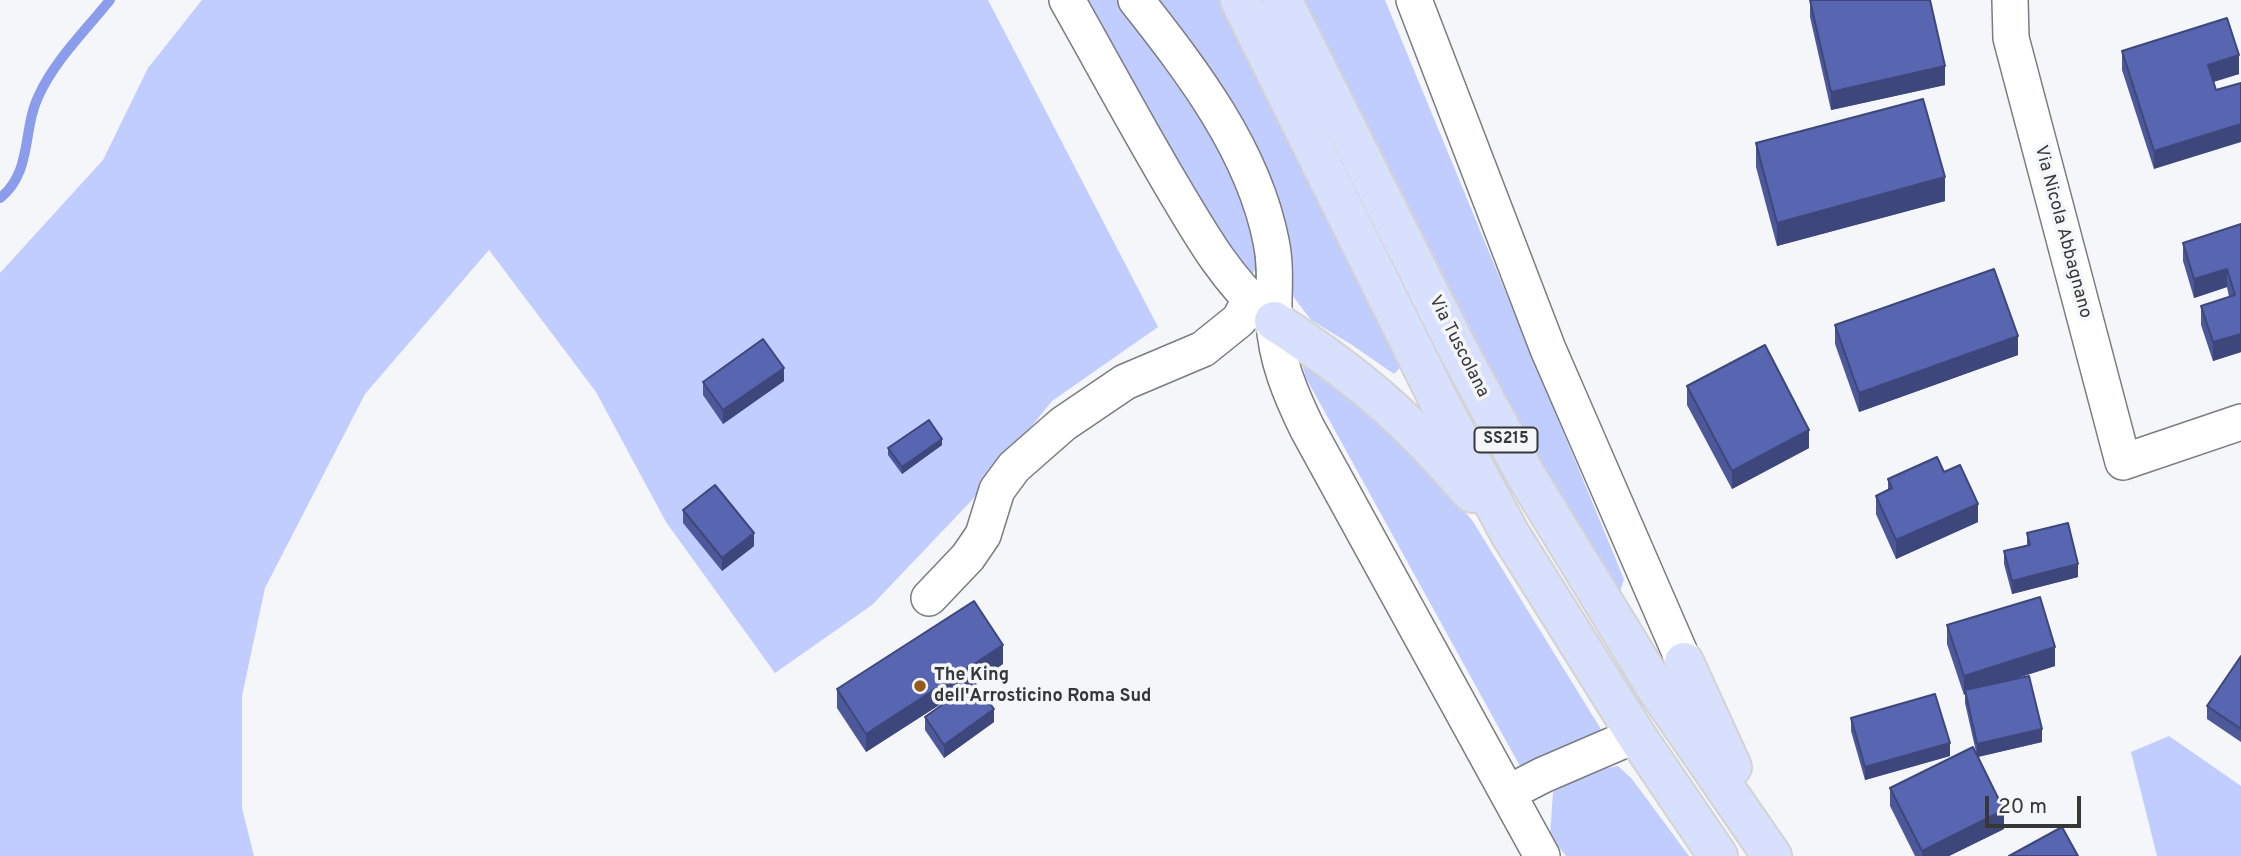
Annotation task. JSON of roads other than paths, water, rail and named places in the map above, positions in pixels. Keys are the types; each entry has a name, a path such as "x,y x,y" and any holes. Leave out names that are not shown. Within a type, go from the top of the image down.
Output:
{"main road":[{"name":"SS215","path":"1240,0 1441,405 1510,534 1636,735 1718,856"},
{"name":"Via Tuscolana","path":"1282,0 1457,348 1539,497 1656,688 1774,856"},
{"path":"1262,310 1330,359 1393,410 1510,534"},
{"path":"1684,662 1774,856"}],"street":[{"path":"1068,0 1139,130 1210,251 1232,280 1262,310 1307,429 1542,856"},
{"path":"929,598 968,557 982,536 997,490 1014,467 1063,424 1125,382 1203,349 1239,320 1262,310 1276,286 1274,255 1268,227 1232,138 1175,49 1136,0"},
{"path":"1414,0 1548,349 1684,662"},
{"name":"Via Nicola Abbagnano","path":"2010,0 2011,38 2123,462 2241,422"},
{"path":"1508,793 1636,735"}],"waterway":[{"path":"0,198 18,176 34,108 46,82 62,57 110,0"}],"place":[{"name":"The King dell'Arrosticino Roma Sud","path":"920,686"}]}
